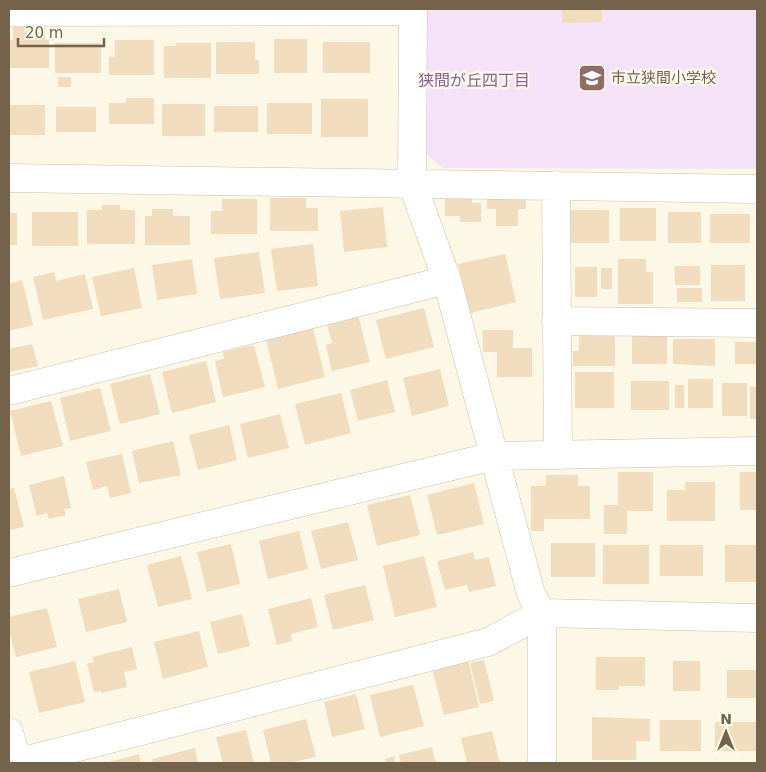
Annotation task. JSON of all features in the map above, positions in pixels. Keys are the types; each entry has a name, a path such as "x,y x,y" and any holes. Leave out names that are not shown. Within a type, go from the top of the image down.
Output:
{"street":[{"path":"9,12 413,11 412,183 446,280 532,594 542,613 542,763"},
{"path":"9,178 757,188"},
{"path":"556,185 558,455"},
{"path":"9,391 446,280"},
{"path":"556,321 757,323"},
{"path":"9,573 494,456 757,451"},
{"path":"9,732 17,763 488,642 542,613 757,618"}],"shaded area":[{"name":"市立狭間小学校","path":"427,9 757,9 757,169 443,168 428,156 426,147"}],"building":[{"path":"562,9 602,9 602,22 562,23"},
{"path":"13,27 45,27 45,40 49,40 49,68 9,68 9,40 13,40"},
{"path":"274,39 307,39 307,73 274,73"},
{"path":"115,40 154,40 154,75 109,75 109,57 115,57"},
{"path":"216,42 255,42 255,60 259,60 259,74 216,74"},
{"path":"323,42 370,42 370,73 323,73"},
{"path":"55,43 101,43 101,73 55,73"},
{"path":"176,43 211,43 211,78 164,78 164,46 176,46"},
{"path":"58,77 71,77 71,87 58,87"},
{"path":"126,98 154,98 154,124 109,124 109,103 126,103"},
{"path":"321,99 368,99 368,137 321,137"},
{"path":"267,103 312,103 312,134 267,134"},
{"path":"162,104 205,104 205,136 162,136"},
{"path":"9,105 45,105 45,135 9,135"},
{"path":"214,106 258,106 258,132 214,132"},
{"path":"56,107 96,107 96,132 56,132"},
{"path":"487,189 526,189 526,209 518,209 518,226 496,226 496,209 487,209"},
{"path":"445,197 472,197 472,203 481,203 481,222 460,222 460,216 445,216"},
{"path":"270,198 306,198 306,208 318,208 318,231 270,231"},
{"path":"222,199 257,199 257,234 211,234 211,211 222,211"},
{"path":"102,205 120,205 120,210 135,210 135,244 87,244 87,210 102,210"},
{"path":"383,207 387,247 344,252 340,211"},
{"path":"620,208 656,208 656,241 620,241"},
{"path":"152,209 173,209 173,216 190,216 190,245 145,245 145,216 152,216"},
{"path":"570,210 609,210 609,243 570,243"},
{"path":"32,212 78,212 78,246 32,246"},
{"path":"668,212 701,212 701,243 668,243"},
{"path":"9,213 17,213 17,245 9,245"},
{"path":"710,214 750,214 750,243 710,243"},
{"path":"313,244 318,286 277,291 271,249"},
{"path":"259,252 265,293 220,299 214,258"},
{"path":"505,254 516,302 470,313 458,264"},
{"path":"192,259 197,294 157,300 152,265"},
{"path":"618,259 646,259 646,272 653,272 653,304 618,304"},
{"path":"711,265 745,265 745,301 711,301"},
{"path":"675,266 700,266 700,285 675,285"},
{"path":"575,267 597,267 597,297 575,297"},
{"path":"134,268 142,308 101,316 92,277"},
{"path":"601,268 612,268 612,289 601,289"},
{"path":"54,272 56,281 85,274 93,309 43,320 33,277"},
{"path":"22,280 33,325 9,331 9,284"},
{"path":"677,288 702,288 702,302 677,302"},
{"path":"424,308 434,347 386,359 376,320"},
{"path":"358,315 370,362 332,371 326,345 332,343 327,324"},
{"path":"313,328 325,377 278,389 266,339"},
{"path":"483,330 513,330 513,348 532,348 532,377 497,377 497,352 483,352"},
{"path":"579,334 615,334 615,366 573,366 573,351 579,351"},
{"path":"632,336 667,336 667,364 632,364"},
{"path":"673,339 715,339 715,366 673,364"},
{"path":"735,342 757,342 757,364 735,364"},
{"path":"32,344 38,366 9,372 9,349"},
{"path":"254,345 265,387 223,397 215,361 224,359 223,352"},
{"path":"206,361 216,402 172,413 162,372"},
{"path":"440,369 449,406 412,416 403,378"},
{"path":"575,372 614,372 614,408 575,408"},
{"path":"150,374 160,414 120,424 110,384"},
{"path":"688,379 713,379 713,408 688,408"},
{"path":"387,380 395,412 358,421 350,390"},
{"path":"631,381 669,381 669,410 631,410"},
{"path":"722,383 747,383 747,416 722,416"},
{"path":"675,385 684,385 684,408 675,408"},
{"path":"750,387 757,387 757,419 750,419"},
{"path":"100,388 111,431 70,441 60,398"},
{"path":"341,393 351,433 305,445 295,404"},
{"path":"51,401 63,446 21,456 10,411"},
{"path":"280,414 289,448 248,458 240,424"},
{"path":"229,425 237,460 198,470 189,435"},
{"path":"173,441 181,475 139,483 132,451"},
{"path":"122,454 131,493 110,498 107,486 93,490 86,462"},
{"path":"618,472 653,472 653,511 627,511 627,534 604,534 604,505 618,505"},
{"path":"740,472 757,472 757,510 740,510"},
{"path":"546,475 578,475 578,486 590,486 590,519 544,519 544,531 531,531 531,486 546,486"},
{"path":"64,476 71,508 64,509 66,515 49,519 47,513 37,516 29,485"},
{"path":"685,482 715,482 715,521 667,521 667,490 685,490"},
{"path":"474,483 484,524 437,535 427,495"},
{"path":"14,488 24,527 9,530 9,489"},
{"path":"410,495 420,535 377,546 367,505"},
{"path":"348,522 358,560 321,569 311,531"},
{"path":"299,531 308,569 268,579 259,541"},
{"path":"551,543 595,543 595,577 551,577"},
{"path":"231,544 240,584 207,592 197,552"},
{"path":"603,545 649,545 649,584 603,584"},
{"path":"660,545 703,545 703,576 660,576"},
{"path":"725,545 757,545 757,582 725,582"},
{"path":"473,552 475,560 489,557 496,586 469,592 467,585 445,590 437,561"},
{"path":"181,556 192,599 158,607 147,565"},
{"path":"424,556 437,607 395,617 383,566"},
{"path":"365,585 374,620 333,630 324,595"},
{"path":"119,589 127,622 86,632 78,599"},
{"path":"311,598 318,627 291,634 292,641 277,645 268,609"},
{"path":"47,608 57,647 16,657 9,629 9,617"},
{"path":"242,614 250,646 218,654 210,622"},
{"path":"199,631 208,667 163,679 154,642"},
{"path":"132,647 137,669 124,672 127,687 101,693 101,691 94,692 87,664 94,662 92,657"},
{"path":"596,657 645,657 645,686 619,686 619,690 596,690"},
{"path":"468,660 479,707 444,715 432,669"},
{"path":"484,660 494,701 480,704 470,663"},
{"path":"75,661 85,702 39,713 29,672"},
{"path":"673,661 700,661 700,691 673,691"},
{"path":"727,670 757,670 757,698 727,698"},
{"path":"413,685 424,726 380,737 370,695"},
{"path":"356,694 365,729 332,737 324,702"},
{"path":"592,717 650,719 650,741 636,741 636,760 592,760"},
{"path":"306,719 316,757 288,763 271,763 263,730"},
{"path":"660,720 701,720 701,751 660,751"},
{"path":"715,722 757,722 757,751 715,751"},
{"path":"246,730 254,763 223,763 216,737"},
{"path":"492,731 500,763 467,763 461,738"},
{"path":"432,747 436,763 401,763 399,755"},
{"path":"195,748 198,763 153,763 152,759"},
{"path":"139,754 141,763 105,763"},
{"path":"394,756 395,763 386,763 385,759"}],"place":[{"name":"市立狭間小学校","path":"592,78"}],"district":[{"name":"狭間が丘四丁目","path":"474,80"}]}
